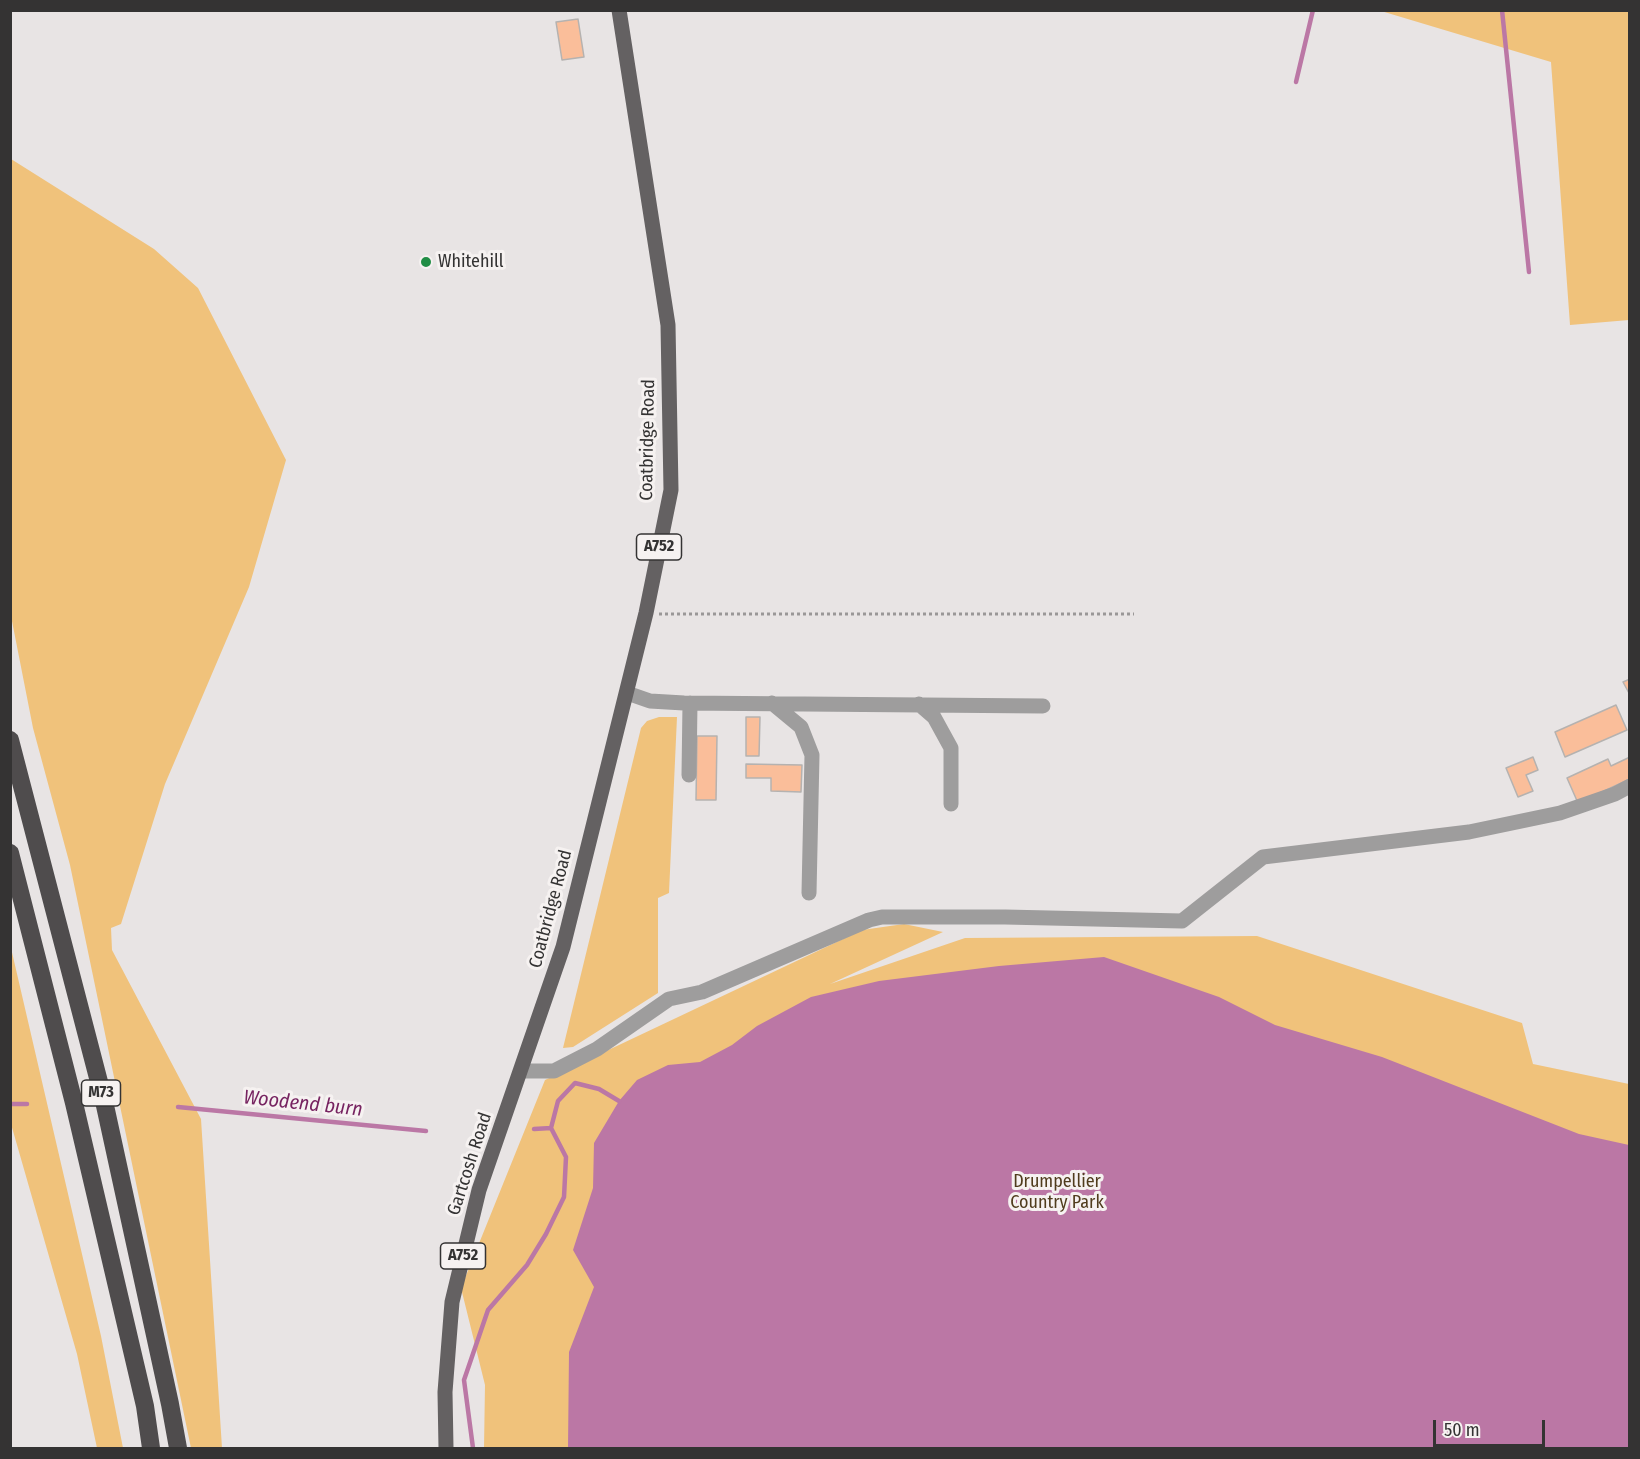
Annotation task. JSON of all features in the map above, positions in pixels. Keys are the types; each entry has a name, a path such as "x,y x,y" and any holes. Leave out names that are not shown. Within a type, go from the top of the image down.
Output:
{"highway":[{"name":"M73","path":"10,740 104,1101 178,1449"},
{"name":"M73","path":"10,853 74,1103 145,1406 152,1449"}],"main road":[{"name":"Coatbridge Road","path":"522,1071 563,947 646,614 671,489 668,325 619,10"},
{"name":"Gartcosh Road","path":"446,1449 445,1392 452,1302 479,1190 522,1071"}],"street":[{"path":"627,693 650,701 690,704 1043,706"},
{"path":"772,703 801,727 812,755 809,892"},
{"path":"689,775 690,704"},
{"path":"919,704 934,717 951,748 951,804"},
{"path":"522,1071 554,1071 597,1049 669,999 702,992 869,920 882,917 1005,917 1182,921 1263,857 1469,832 1560,813 1615,795 1629,786"}],"path":[{"path":"646,614 1134,614"}],"green space":[{"path":"1381,11 1629,11 1629,320 1570,325 1551,62"},
{"path":"11,159 154,249 198,288 286,460 249,587 165,784 121,924 111,928 112,950 201,1119 222,1448 191,1448 70,865 33,728 11,616"},
{"path":"659,717 677,717 669,893 658,898 658,993 573,1047 563,1048 641,728 647,721"},
{"name":"Drumpellier Country Park","path":"904,924 943,932 830,984 965,938 1257,936 1522,1023 1533,1064 1629,1084 1629,1448 484,1448 485,1385 461,1288 545,1080 862,930"},
{"path":"11,948 101,1336 123,1448 97,1448 77,1354 11,1124"}],"shaded area":[{"name":"Drumpellier Country Park","path":"1104,957 1219,997 1275,1025 1382,1057 1579,1134 1629,1145 1629,1448 568,1448 569,1352 594,1287 573,1250 593,1188 594,1143 619,1101 637,1080 668,1065 700,1062 732,1045 757,1026 811,997 879,981 999,966"}],"building":[{"path":"578,19 584,57 562,60 556,22"},
{"path":"1630,679 1630,695 1623,682"},
{"path":"1616,705 1627,730 1565,757 1555,732"},
{"path":"746,717 760,717 759,756 746,756"},
{"path":"697,736 717,736 716,800 696,800"},
{"path":"1533,757 1538,770 1526,775 1533,791 1518,797 1506,768"},
{"path":"1630,757 1630,779 1578,803 1567,778 1608,759 1611,766"},
{"path":"746,764 802,765 801,792 771,791 771,778 746,778"}],"waterway":[{"path":"1296,82 1313,10"},
{"path":"1502,10 1529,272"},
{"name":"Woodend burn","path":"534,1129 551,1128 558,1101 575,1083 599,1089 619,1101"},
{"name":"Woodend burn","path":"10,1104 27,1104"},
{"name":"Woodend burn","path":"178,1107 426,1131"},
{"path":"473,1448 464,1380 488,1310 527,1265 546,1234 564,1197 566,1157 551,1128"}],"place":[{"name":"Whitehill","path":"426,262"}]}
